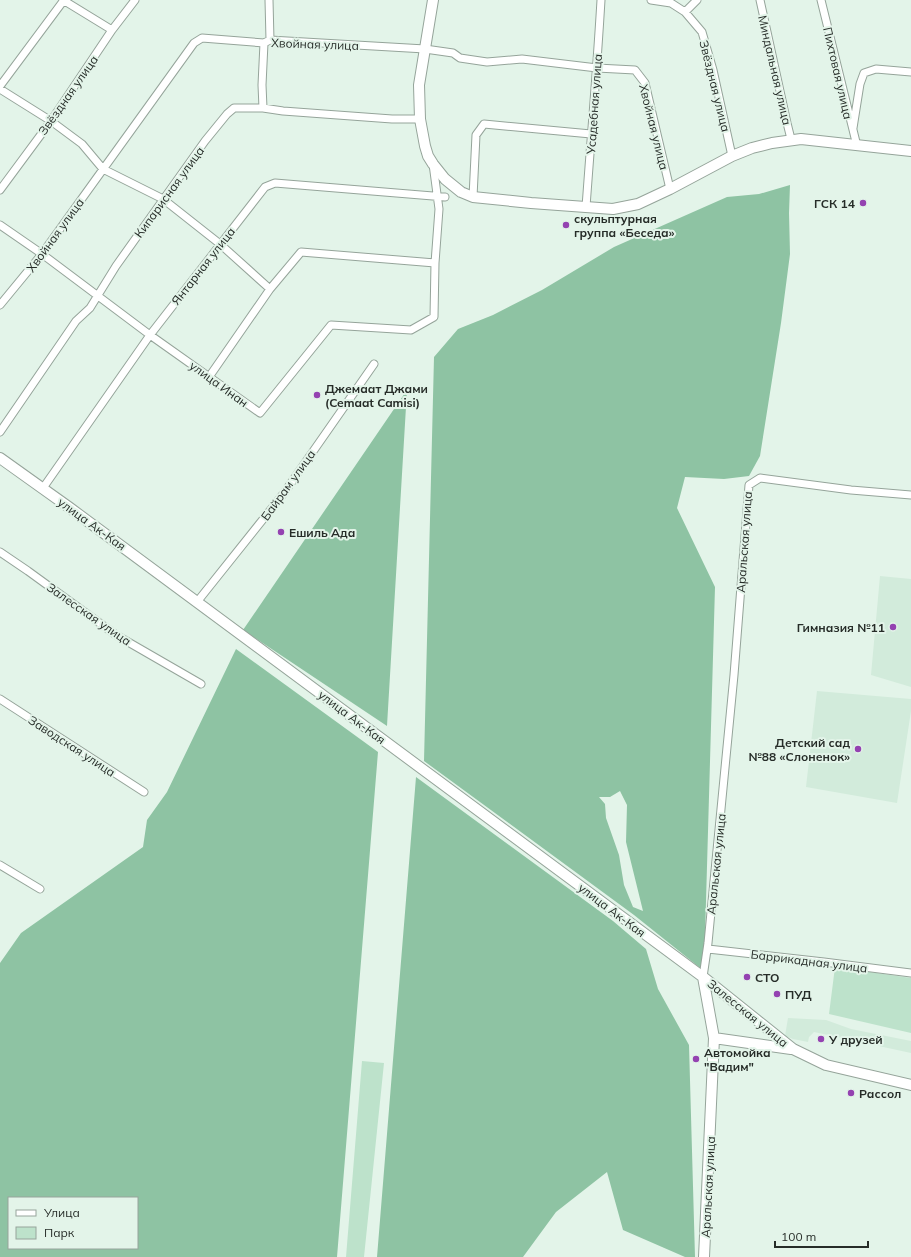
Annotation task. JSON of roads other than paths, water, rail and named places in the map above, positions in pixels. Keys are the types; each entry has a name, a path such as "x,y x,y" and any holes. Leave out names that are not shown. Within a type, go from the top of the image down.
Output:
{"main road":[{"path":"432,0 419,85 420,118 428,156 438,172 452,186 461,192 473,196 613,209 638,204 732,156 752,148 791,140 815,140 911,152"},
{"name":"улица Ак-Кая","path":"0,458 43,488 703,977"},
{"name":"Аральская улица","path":"703,977 714,1038 704,1257"},
{"name":"Залесская улица","path":"703,977 793,1049 826,1065 911,1085"},
{"name":"Залесская улица","path":"714,1038 793,1049"}],"street":[{"path":"0,86 64,0 112,30"},
{"name":"Звёздная улица","path":"0,190 51,121 112,30 135,0"},
{"path":"263,108 262,85 267,41 269,0"},
{"name":"Усадебная улица","path":"586,207 601,0"},
{"name":"Звёздная улица","path":"651,0 671,3 685,12 702,32 732,156"},
{"path":"685,12 698,0"},
{"name":"Миндальная улица","path":"760,0 786,123 791,140"},
{"name":"Пихтовая улица","path":"821,0 852,131 857,146"},
{"name":"Хвойная улица","path":"0,305 42,254 194,43 202,38 425,49 453,53 460,58 487,62 522,59 597,68 634,70 646,82 670,189"},
{"path":"852,131 860,84 864,73 876,69 911,72"},
{"path":"0,89 51,121 82,144 103,170 163,199 220,244 270,289"},
{"name":"Кипарисная улица","path":"0,432 76,321 90,308 116,266 163,199 205,141 227,114 234,108 263,108 283,111 392,119 420,118"},
{"path":"473,196 476,135 484,124 591,134"},
{"path":"209,377 270,289 301,252 435,263 439,209 433,164"},
{"name":"Янтарная улица","path":"43,488 150,334 265,187 276,183 445,196"},
{"path":"439,209 452,186"},
{"name":"улица Инан","path":"0,225 260,413 331,325 411,330 434,317 435,263"},
{"name":"Байрам улица","path":"197,602 284,493 374,364"},
{"name":"Аральская улица","path":"703,977 708,949 734,676 749,485 760,478 852,490 911,495"},
{"name":"Залесская улица","path":"0,552 116,636 200,684"},
{"name":"Заводская улица","path":"0,699 144,792"},
{"path":"0,865 40,890"},
{"name":"Баррикадная улица","path":"708,949 911,973"}],"place":[{"name":"ГСК 14","path":"863,203"},
{"name":"скульптурная группа «Беседа»","path":"566,225"},
{"name":"Джемаат Джами (Cemaat Camisi)","path":"317,395"},
{"name":"Ешиль Ада","path":"281,532"},
{"name":"Гимназия №11","path":"893,627"},
{"name":"Детский сад №88 «Слоненок»","path":"858,749"},
{"name":"СТО","path":"747,977"},
{"name":"ПУД","path":"777,994"},
{"name":"У друзей","path":"821,1039"},
{"name":"Автомойка \"Вадим\"","path":"696,1059"},
{"name":"Рассол","path":"851,1093"}]}
